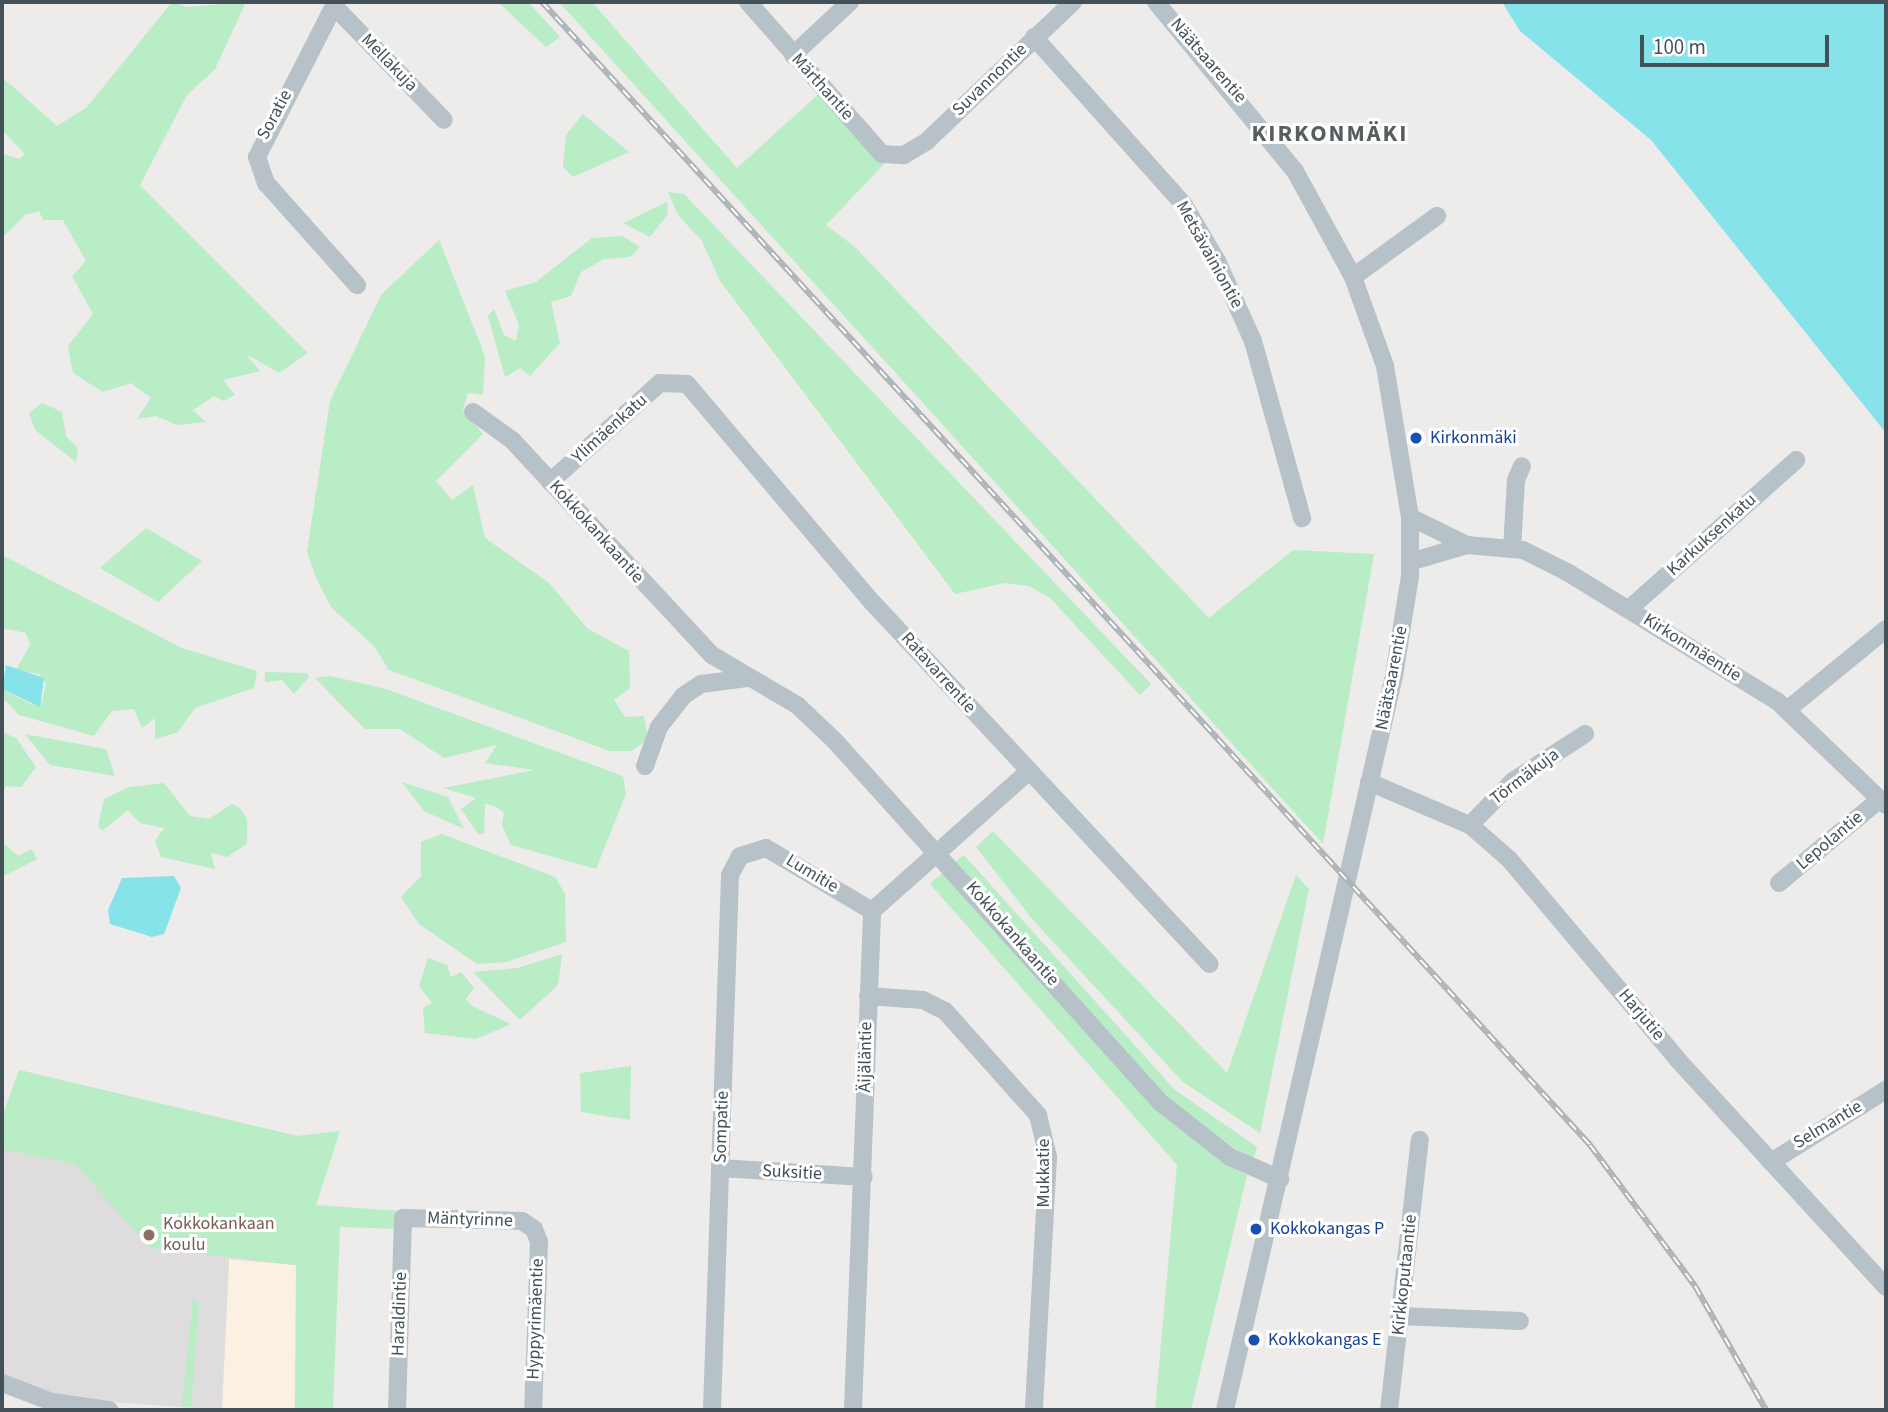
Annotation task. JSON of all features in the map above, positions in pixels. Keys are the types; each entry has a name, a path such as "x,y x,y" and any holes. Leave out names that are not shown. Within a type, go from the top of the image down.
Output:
{"street":[{"name":"Märthantie","path":"748,2 882,155 904,155"},
{"path":"793,55 849,2"},
{"name":"Suvannontie","path":"904,155 927,141 1073,2"},
{"name":"Näätsaarentie","path":"1156,2 1295,171 1353,277 1385,366 1410,517 1410,562 1370,782 1225,1410"},
{"name":"Mellakuja","path":"335,4 444,120"},
{"name":"Soratie","path":"335,4 257,157 266,183 358,285"},
{"name":"Metsävainiontie","path":"1034,37 1175,194 1217,261 1254,341 1302,519"},
{"path":"1353,277 1437,216"},
{"name":"Ylimäenkatu","path":"550,482 672,380"},
{"name":"Ratavarrentie","path":"672,380 687,384 1027,773 1210,964"},
{"name":"Kokkokankaantie","path":"473,412 512,440 695,640 812,718 940,852 1161,1103 1230,1157 1280,1179"},
{"name":"Karkuksenkatu","path":"1629,609 1796,460"},
{"path":"1512,549 1516,480 1522,466"},
{"name":"Kirkonmäentie","path":"1410,517 1467,545 1512,549 1629,609 1787,710 1883,802"},
{"name":"Kirkonmäentie","path":"1410,562 1467,545"},
{"path":"1787,710 1886,629"},
{"path":"645,766 659,727 682,696 719,679 751,678"},
{"name":"Törmäkuja","path":"1470,825 1513,782 1585,734"},
{"path":"872,911 1027,773"},
{"name":"Harjutie","path":"1370,782 1470,825 1509,859 1771,1161 1886,1287"},
{"name":"Lepolantie","path":"1779,883 1883,802"},
{"name":"Lumitie","path":"749,850 773,851 872,911"},
{"name":"Sompatie","path":"712,1410 730,874 749,850"},
{"name":"Äijäläntie","path":"853,1410 872,911"},
{"name":"Mukkatie","path":"868,996 923,1000 945,1011 1038,1115 1048,1157 1034,1410"},
{"name":"Selmantie","path":"1771,1161 1886,1090"},
{"name":"Kirkkoputaantie","path":"1389,1410 1420,1140"},
{"name":"Suksitie","path":"720,1168 863,1177"},
{"name":"Mäntyrinne","path":"403,1217 522,1221 534,1229"},
{"name":"Haraldintie","path":"397,1410 403,1217"},
{"name":"Hyppyrimäentie","path":"533,1410 539,1242 534,1229"},
{"path":"1400,1316 1520,1321"},
{"path":"2,1383 51,1406 109,1410"}],"shaded area":[{"name":"Kokkokankaan koulu","path":"19,1070 297,1136 296,1265 229,1259 222,1410 53,1398 2,1378 2,1118"},
{"path":"229,1259 296,1265 294,1410 222,1410"}],"green space":[{"path":"172,2 188,7 246,2 215,69 187,95 140,185 308,353 279,373 246,354 260,371 223,380 235,395 223,401 214,396 193,410 206,422 177,425 156,416 137,419 151,398 131,383 103,392 73,373 68,346 93,314 72,276 86,261 63,220 43,220 39,211 25,215 2,238 2,154 20,159 25,154 2,130 2,77 57,126 87,107"},
{"path":"498,2 528,2 560,37 546,47"},
{"path":"559,2 592,2 737,168 822,91 885,163 826,225 855,247 1209,618 1293,550 1374,554 1323,844"},
{"path":"583,114 629,152 573,177 563,167 566,135"},
{"path":"668,192 684,194 1151,684 1140,695 1050,598 1029,586 1005,583 955,594 720,281 702,241 678,215"},
{"path":"667,202 668,214 650,237 623,223"},
{"path":"622,236 640,247 630,257 604,259 581,272 571,296 551,302 560,343 530,376 520,368 505,377 488,316 494,309 504,335 516,341 519,325 505,291 536,282 592,238"},
{"path":"439,240 485,356 483,395 468,393 463,410 483,434 436,481 452,500 473,485 485,538 549,583 588,629 629,651 630,688 614,700 625,717 644,716 648,740 631,751 610,751 389,670 374,646 331,607 316,578 307,551 330,401 381,295"},
{"path":"42,403 62,412 66,436 78,448 76,462 35,430 29,413"},
{"path":"146,528 202,561 158,602 100,568"},
{"path":"2,555 182,648 257,671 254,688 195,708 178,732 155,739 155,718 142,728 134,709 112,711 94,736 19,715 2,697 3,690 33,705 42,701 46,683 39,674 16,670 30,645 26,633 2,628"},
{"path":"265,672 307,673 309,677 294,694 282,680 265,682"},
{"path":"331,676 386,689 623,776 626,794 596,869 511,845 502,825 504,812 492,805 485,804 484,834 478,834 461,809 476,798 443,788 535,770 485,763 497,745 444,758 400,729 365,729 315,678"},
{"path":"2,732 16,738 36,767 21,787 6,786 2,793"},
{"path":"25,734 106,749 115,776 50,765"},
{"path":"402,782 448,797 464,829 424,811"},
{"path":"164,783 190,816 209,819 232,804 240,808 247,819 247,844 227,857 211,853 215,869 161,857 155,841 164,828 140,823 128,810 102,831 98,826 104,799 129,787"},
{"path":"993,831 1227,1073 1296,875 1309,889 1260,1133 1183,1082 1033,920 976,847"},
{"path":"442,834 555,877 565,894 566,942 506,962 477,964 419,924 401,897 421,876 421,842"},
{"path":"2,842 18,856 32,849 37,859 2,877"},
{"path":"964,855 1175,1090 1257,1147 1253,1161 1165,1098 954,863"},
{"path":"945,871 1227,1165 1247,1175 1191,1410 1155,1410 1177,1165 930,884"},
{"path":"562,954 558,985 520,1020 473,972 517,968"},
{"path":"428,958 447,965 451,977 461,972 474,988 466,999 472,1006 511,1024 476,1039 425,1033 423,1008 432,1003 419,986"},
{"path":"631,1066 630,1120 581,1112 580,1073"},
{"path":"19,1070 297,1136 340,1131 316,1205 400,1211 400,1229 340,1227 333,1410 295,1410 296,1265 150,1248 75,1164 2,1149 2,1118"},
{"path":"193,1297 199,1304 191,1407 182,1406"}],"water":[{"path":"1502,2 1886,2 1886,433 1651,140 1520,31"},
{"path":"6,665 44,678 40,707 2,689"},
{"path":"174,876 181,888 164,934 152,937 110,924 108,910 122,878"}],"railway":[{"path":"542,2 1590,1145 1695,1286 1766,1410"}],"place":[{"name":"Kirkonmäki","path":"1416,438"},
{"name":"Kokkokangas P","path":"1256,1229"},
{"name":"Kokkokankaan koulu","path":"149,1235"},
{"name":"Kokkokangas E","path":"1254,1340"}],"district":[{"name":"KIRKONMÄKI","path":"1330,134"}]}
